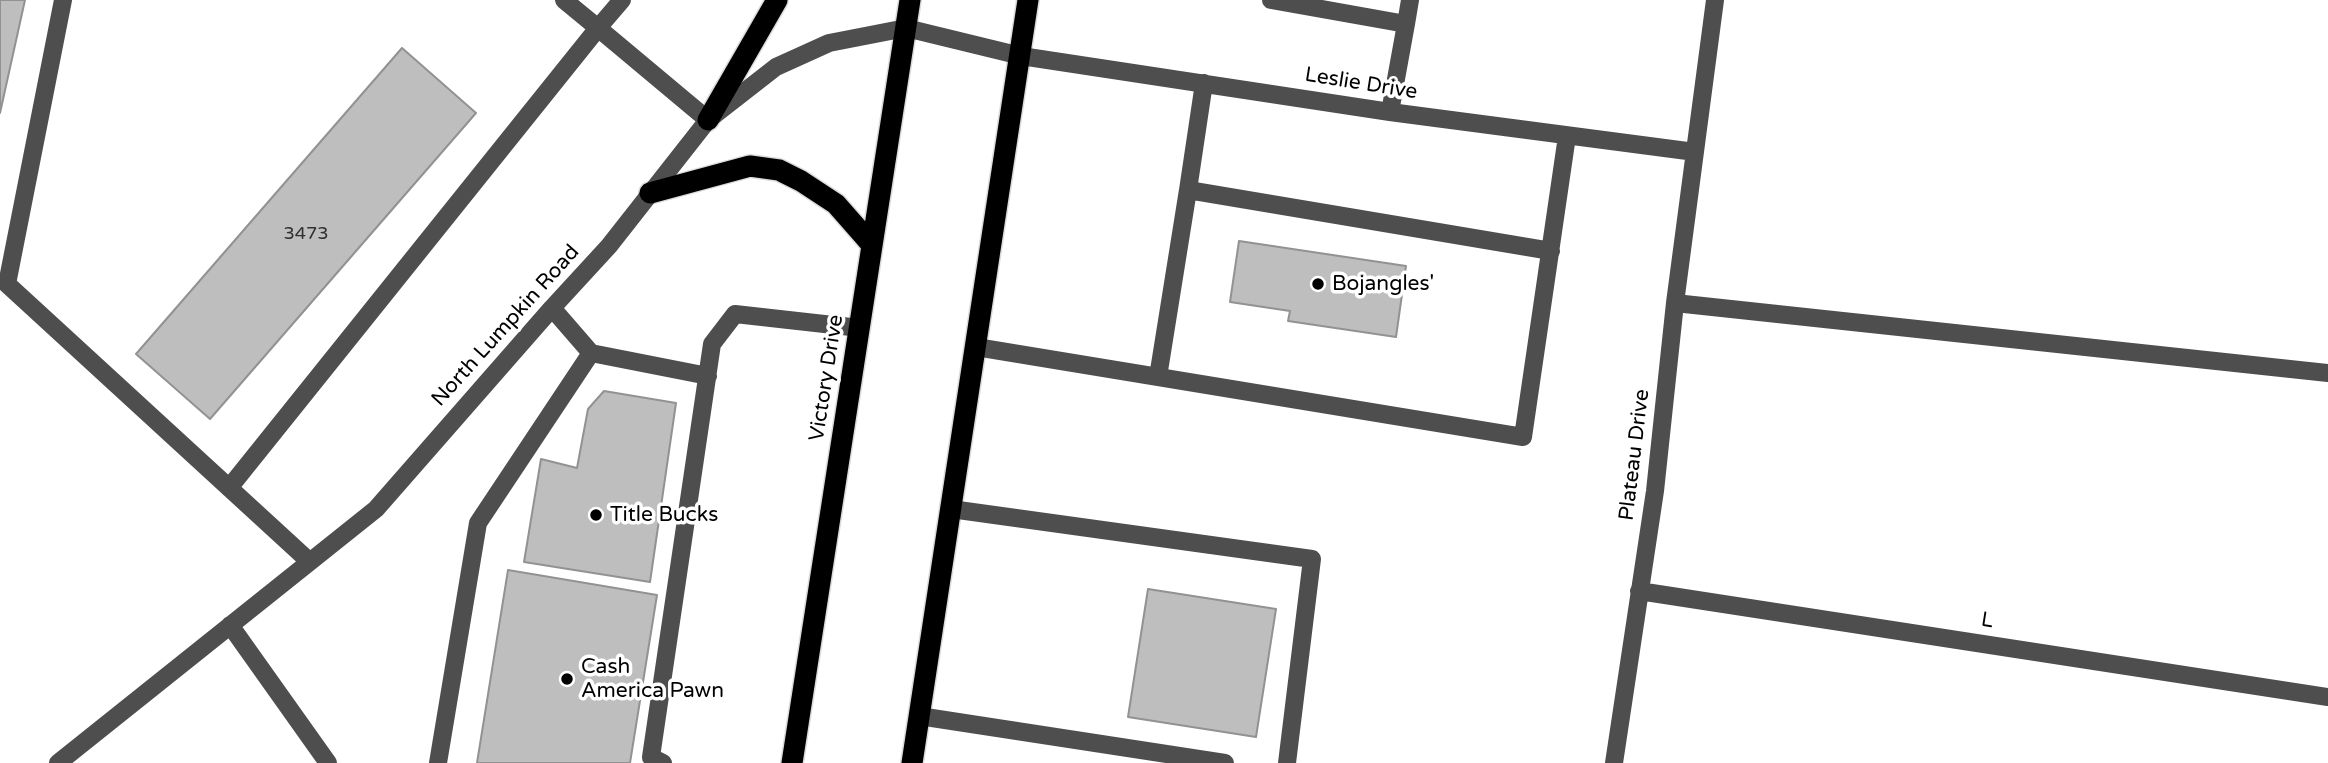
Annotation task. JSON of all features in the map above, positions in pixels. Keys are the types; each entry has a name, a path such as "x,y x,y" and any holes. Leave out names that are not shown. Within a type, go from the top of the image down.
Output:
{"highway":[{"path":"708,120 777,0"},
{"name":"Victory Drive","path":"792,763 910,0"},
{"path":"912,763 1028,0"},
{"path":"650,193 750,166 779,170 836,204 872,245"}],"street":[{"path":"63,0 7,284 310,562"},
{"path":"564,0 708,120"},
{"path":"229,488 622,0"},
{"path":"1271,0 1406,24"},
{"path":"1390,113 1410,0"},
{"name":"Plateau Drive","path":"1614,763 1656,491 1675,303 1715,0"},
{"name":"North Lumpkin Road","path":"58,763 376,509 609,246 708,120 776,67 829,43 906,28 1021,56"},
{"name":"Leslie Drive","path":"1021,56 1390,113 1695,152"},
{"path":"1158,377 1204,83"},
{"path":"976,347 1523,437 1567,136"},
{"path":"1188,190 1551,251"},
{"path":"1675,303 2328,373"},
{"path":"552,308 592,353 708,376"},
{"path":"654,761 712,344 734,314 860,327"},
{"path":"438,763 478,523 592,353"},
{"path":"951,509 1312,559 1287,763"},
{"name":"L","path":"1639,591 2328,696"},
{"path":"230,625 328,763"},
{"path":"919,716 1225,763"}],"building":[{"path":"0,0 25,0 0,113"},
{"path":"402,48 476,113 210,419 136,354"},
{"name":"Bojangles'","path":"1239,241 1406,266 1396,337 1288,321 1290,311 1230,302"},
{"name":"Title Bucks","path":"604,391 676,403 650,582 524,562 541,459 577,468 588,409"},
{"name":"Cash America Pawn","path":"508,570 657,595 630,763 477,763"},
{"path":"1148,589 1276,609 1256,737 1128,717"}],"place":[{"name":"Bojangles'","path":"1318,284"},
{"name":"Title Bucks","path":"596,515"},
{"name":"Cash America Pawn","path":"567,679"}]}
